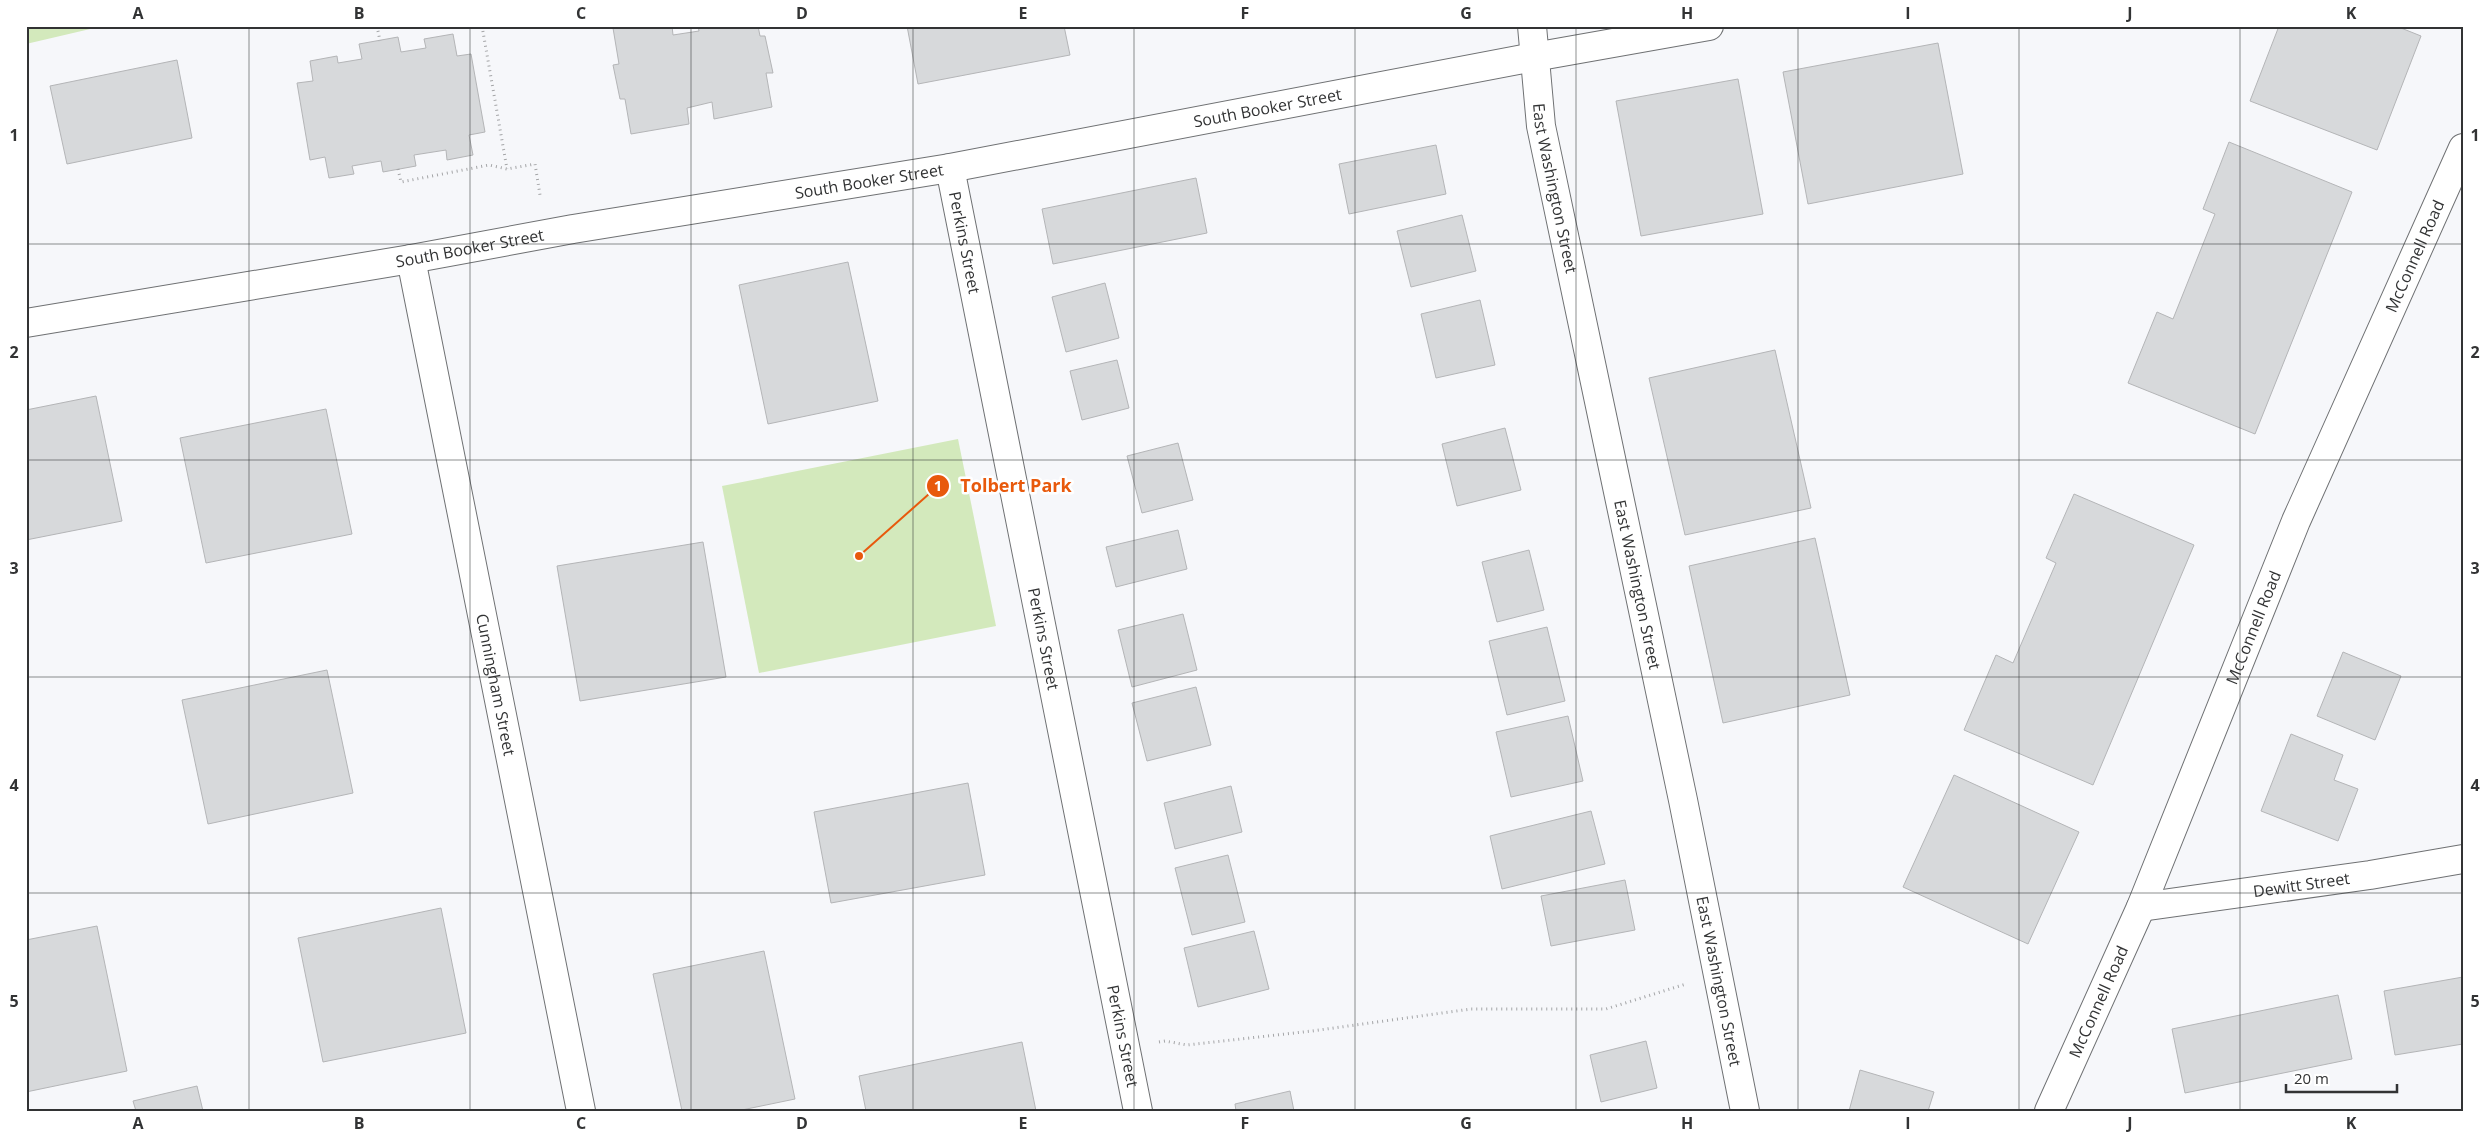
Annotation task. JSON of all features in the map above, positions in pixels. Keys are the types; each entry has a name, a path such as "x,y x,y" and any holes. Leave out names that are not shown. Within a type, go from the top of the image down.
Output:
{"street":[{"name":"East Washington Street","path":"1532,26 1541,126 1683,800 1744,1111"},
{"name":"South Booker Street","path":"26,323 411,259 573,229 950,168 1534,57 1709,26"},
{"name":"McConnell Road","path":"2049,1111 2142,907 2296,520 2463,148"},
{"name":"Perkins Street","path":"950,168 1138,1111"},
{"name":"Cunningham Street","path":"411,259 581,1111"},
{"name":"Dewitt Street","path":"2142,907 2370,875 2463,859"}],"path":[{"path":"377,26 380,41"},
{"path":"482,26 507,169"},
{"path":"398,169 401,182 489,165 507,169 535,164 540,195"},
{"path":"1125,1050 1165,1041 1187,1045 1312,1031 1471,1009 1606,1009 1718,974"}],"green space":[{"path":"26,26 103,26 26,44"},
{"path":"958,439 996,626 759,673 722,486"}],"building":[{"path":"627,26 672,26 673,35 699,31 698,26 758,26 760,36 765,36 773,73 766,73 772,107 714,119 712,102 687,108 689,124 631,134 625,99 620,99 613,65 619,64 613,28"},
{"path":"907,26 1064,26 1070,55 918,84"},
{"path":"2279,26 2396,26 2421,36 2377,150 2250,101"},
{"path":"453,34 457,56 471,54 485,132 469,135 473,155 447,160 446,150 414,155 416,166 383,172 381,161 352,166 354,174 329,178 325,157 310,160 297,83 313,81 310,61 337,56 338,63 362,59 359,44 398,37 401,52 426,48 424,39"},
{"path":"1938,43 1963,174 1808,204 1783,72"},
{"path":"177,60 192,138 67,164 50,86"},
{"path":"1738,79 1763,214 1641,236 1616,101"},
{"path":"2229,142 2352,192 2255,434 2128,383 2157,312 2173,319 2215,214 2203,209"},
{"path":"1436,145 1446,194 1349,214 1339,164"},
{"path":"1196,178 1207,233 1053,264 1042,209"},
{"path":"1462,215 1476,271 1411,287 1397,231"},
{"path":"848,262 878,401 768,424 739,285"},
{"path":"1105,283 1119,338 1066,352 1052,297"},
{"path":"1480,300 1495,365 1436,378 1421,314"},
{"path":"1775,350 1811,508 1685,535 1649,378"},
{"path":"1117,360 1129,408 1082,420 1070,371"},
{"path":"96,396 122,521 26,540 26,410"},
{"path":"326,409 352,534 206,563 180,438"},
{"path":"1505,428 1521,490 1457,506 1442,444"},
{"path":"1178,443 1193,500 1142,513 1127,456"},
{"path":"2074,494 2194,545 2093,785 1964,730 1996,655 2013,663 2056,563 2046,558"},
{"path":"1178,530 1187,569 1116,587 1106,547"},
{"path":"1815,538 1850,695 1723,723 1689,566"},
{"path":"703,542 726,677 580,701 557,566"},
{"path":"1529,550 1544,610 1497,622 1482,562"},
{"path":"1183,614 1197,670 1132,687 1118,630"},
{"path":"1547,627 1565,701 1507,715 1489,641"},
{"path":"2343,652 2401,676 2375,740 2317,716"},
{"path":"327,670 353,793 208,824 182,700"},
{"path":"1196,687 1211,745 1147,761 1132,703"},
{"path":"1568,716 1583,781 1511,797 1496,732"},
{"path":"2291,734 2343,755 2334,780 2358,789 2338,841 2261,811"},
{"path":"1954,775 2079,832 2028,944 1903,887"},
{"path":"968,783 985,875 831,903 814,812"},
{"path":"1231,786 1242,832 1175,849 1164,803"},
{"path":"1591,811 1605,864 1502,889 1490,836"},
{"path":"1228,855 1245,922 1192,935 1175,868"},
{"path":"1625,880 1635,930 1551,946 1541,896"},
{"path":"441,908 466,1033 323,1062 298,938"},
{"path":"97,926 127,1071 26,1092 26,940"},
{"path":"1254,931 1269,989 1198,1007 1184,948"},
{"path":"764,951 795,1099 737,1111 682,1111 653,974"},
{"path":"2463,977 2463,1044 2395,1055 2384,991"},
{"path":"2338,995 2352,1059 2185,1093 2172,1029"},
{"path":"1646,1041 1657,1088 1601,1102 1590,1055"},
{"path":"1022,1042 1036,1111 866,1111 859,1076"},
{"path":"1860,1070 1934,1092 1928,1111 1849,1111"},
{"path":"197,1086 203,1111 136,1111 133,1101"},
{"path":"1290,1091 1294,1111 1236,1111 1235,1104"}],"place":[{"name":"Tolbert Park","path":"859,556"}]}
